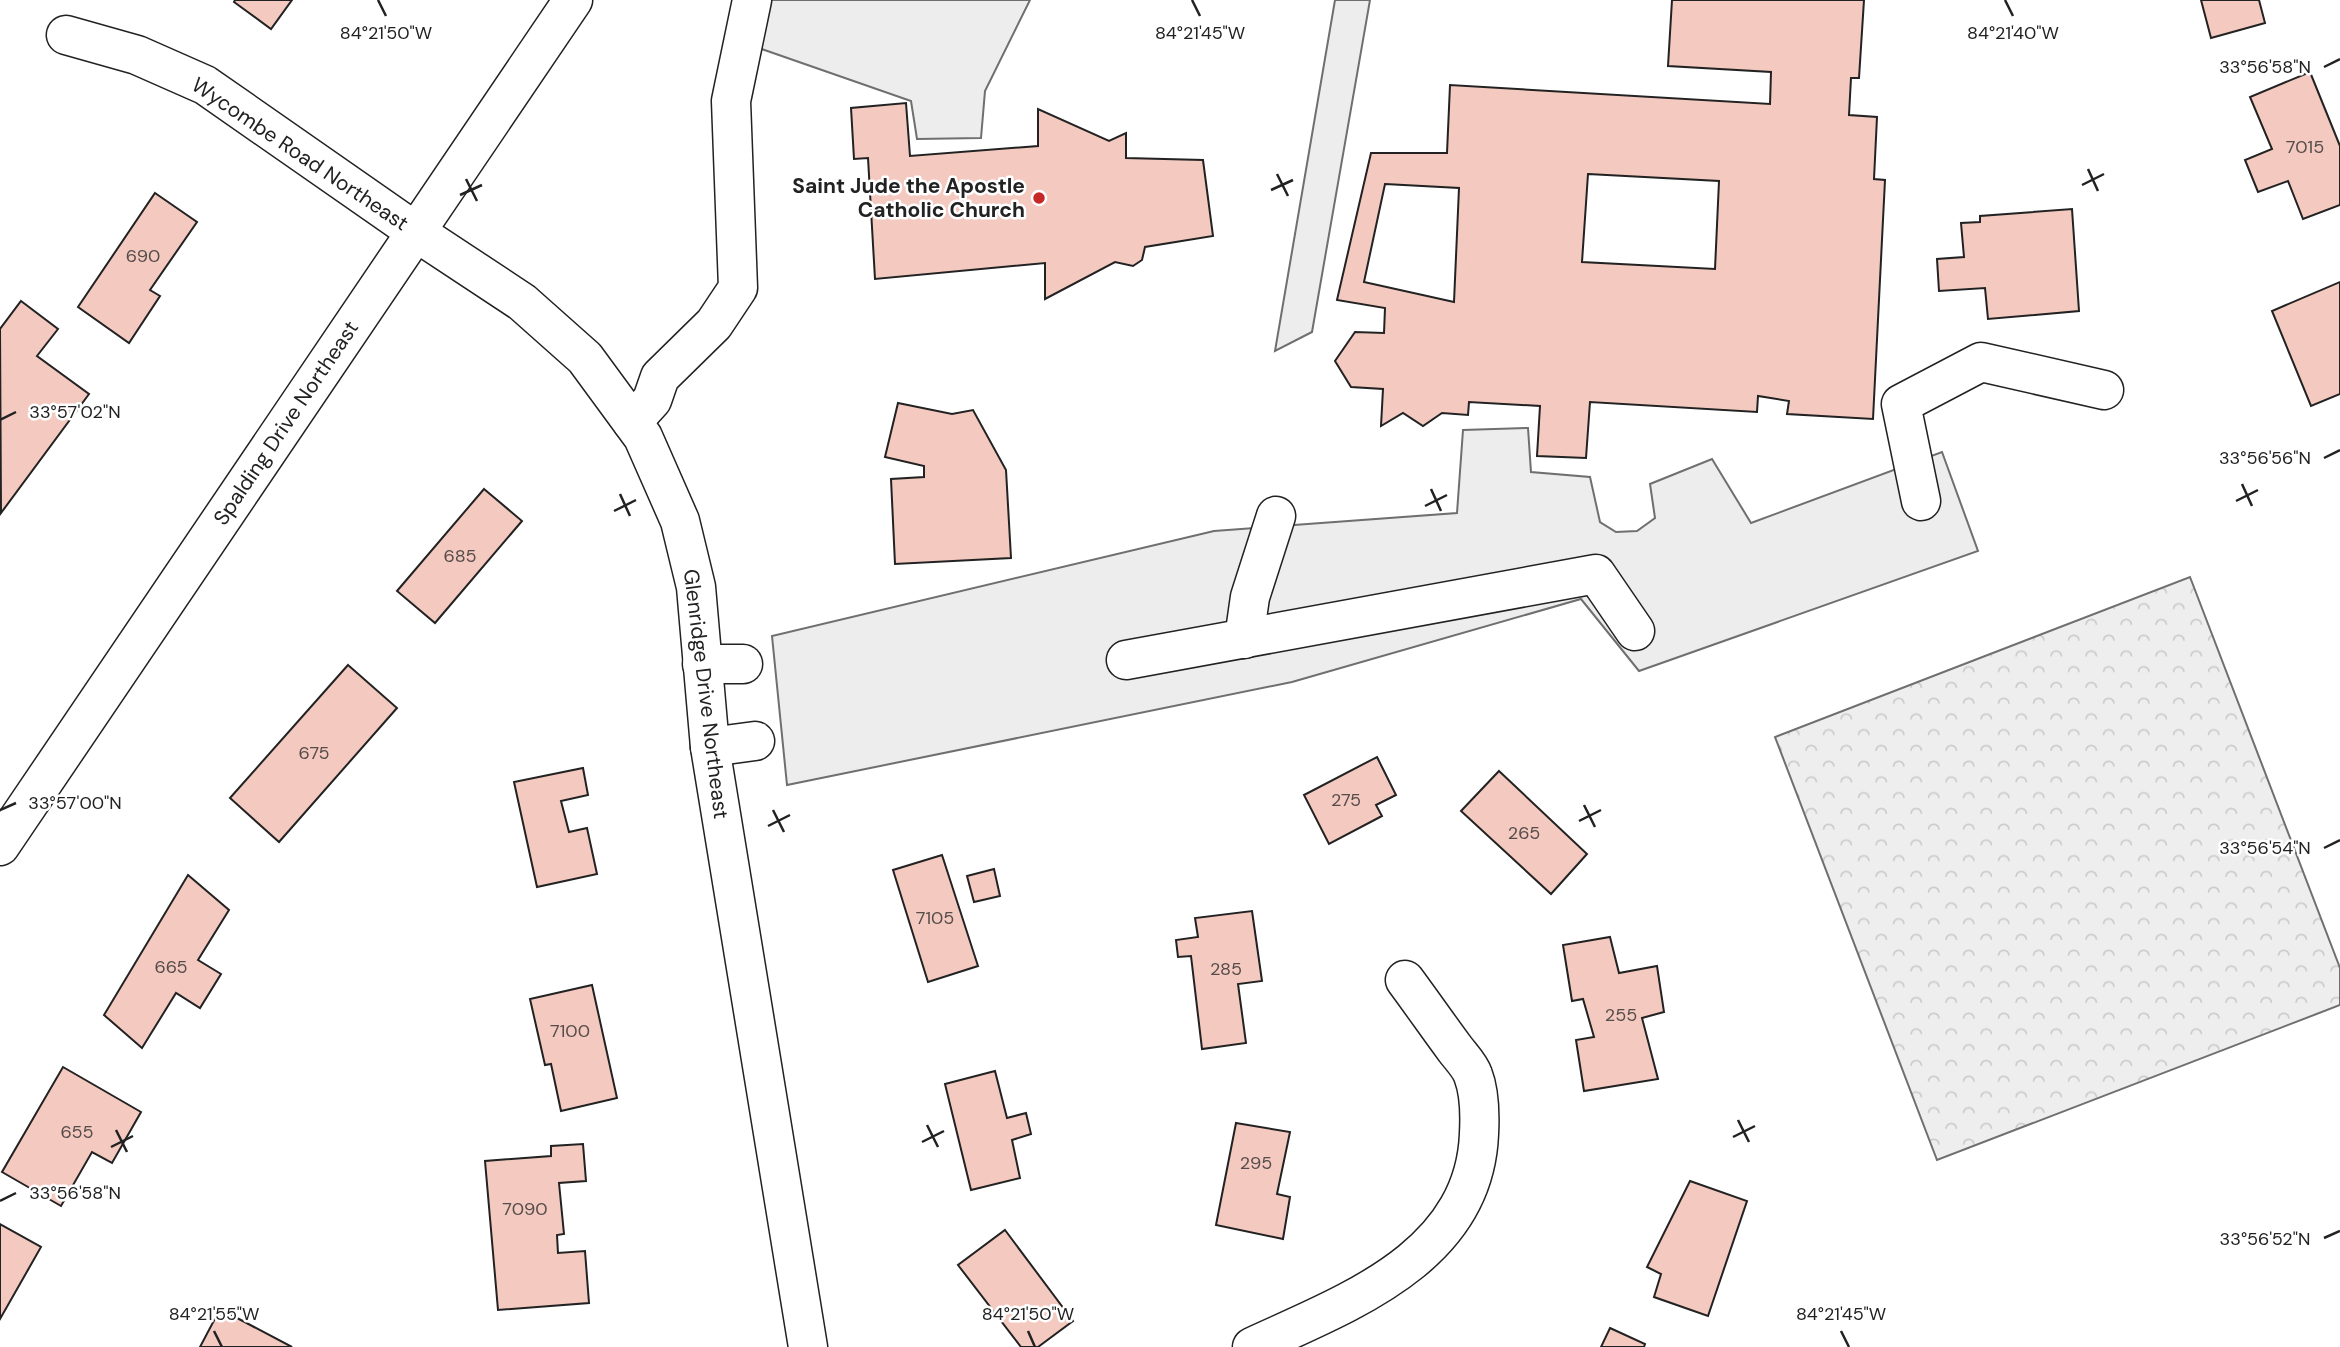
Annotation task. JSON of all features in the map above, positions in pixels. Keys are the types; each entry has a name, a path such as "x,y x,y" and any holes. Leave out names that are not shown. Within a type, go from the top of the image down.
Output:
{"street":[{"name":"Spalding Drive Northeast","path":"0,846 573,0"},
{"path":"632,422 652,400 660,377 714,324 738,288 731,101 752,0"},
{"name":"Wycombe Road Northeast","path":"66,35 137,55 205,85 416,232"},
{"name":"Glenridge Drive Northeast","path":"416,232 522,302 585,358 643,438 680,521 696,587 710,747 808,1347"},
{"path":"1921,501 1901,404 1981,362 2104,390"},
{"path":"1244,639 1250,597 1276,516"},
{"path":"1126,660 1596,574 1635,631"},
{"path":"702,664 743,664"},
{"path":"710,747 755,741"},
{"path":"1252,1347 1307,1336 1395,1276 1424,1251 1467,1194 1479,1144 1480,1111 1473,1074 1405,980"}],"green space":[{"path":"2190,577 2340,968 2340,1005 1937,1160 1775,737"}],"shaded area":[{"path":"765,0 1030,0 985,91 981,138 917,139 911,101 750,45"},
{"path":"1335,0 1370,0 1312,332 1275,351"},
{"path":"1528,428 1531,472 1590,477 1600,522 1616,532 1637,531 1655,518 1650,484 1712,459 1751,523 1942,452 1978,551 1639,671 1581,599 1292,682 787,785 772,636 1214,531 1457,513 1463,430"}],"building":[{"path":"292,0 271,29 234,2"},
{"path":"1672,0 1864,0 1859,78 1851,78 1849,115 1877,117 1874,179 1885,180 1873,419 1787,414 1789,401 1758,396 1757,412 1590,402 1586,458 1537,456 1540,406 1469,402 1468,415 1442,413 1423,426 1403,413 1381,426 1383,389 1351,387 1335,361 1355,332 1384,333 1385,308 1337,300 1371,153 1447,153 1450,85 1770,104 1771,72 1668,66","holes":["1588,174 1719,181 1715,269 1582,262","1385,184 1459,188 1454,302 1364,282"]},
{"path":"2201,0 2259,0 2265,23 2211,38"},
{"path":"2310,72 2340,146 2340,205 2303,219 2288,181 2258,192 2245,160 2272,149 2250,97"},
{"name":"Saint Jude the Apostle Catholic Church","path":"906,103 910,156 1038,146 1038,109 1109,141 1126,133 1126,158 1203,160 1213,236 1145,247 1142,260 1133,266 1115,262 1045,299 1045,263 875,279 868,158 854,159 851,108"},
{"path":"155,193 197,222 150,290 160,296 129,343 78,307"},
{"path":"2072,209 2079,311 1988,319 1985,288 1939,291 1937,259 1964,257 1961,223 1980,222 1980,216"},
{"path":"2340,282 2340,394 2311,406 2272,311"},
{"path":"21,301 58,329 37,356 89,394 1,513 0,329"},
{"path":"898,403 952,414 973,410 1006,470 1011,558 895,564 891,479 924,477 924,466 885,457"},
{"path":"484,489 522,521 435,623 397,591"},
{"path":"348,665 397,708 279,842 230,798"},
{"path":"1377,757 1396,795 1376,805 1382,816 1329,844 1304,795"},
{"path":"583,768 588,795 561,801 569,832 587,828 597,874 537,887 514,782"},
{"path":"1499,771 1587,854 1551,894 1461,811"},
{"path":"942,855 978,966 928,982 893,870"},
{"path":"994,869 1000,896 974,902 967,876"},
{"path":"188,875 229,910 198,960 221,974 200,1008 176,993 142,1048 104,1015"},
{"path":"1252,911 1262,981 1238,984 1246,1043 1202,1049 1191,956 1178,957 1176,940 1198,937 1195,918"},
{"path":"1610,937 1619,973 1657,966 1664,1012 1642,1018 1658,1079 1584,1091 1576,1040 1594,1037 1583,999 1572,1001 1563,945"},
{"path":"592,985 617,1098 561,1111 551,1064 545,1065 530,999"},
{"path":"63,1067 141,1112 112,1163 92,1152 61,1206 2,1172"},
{"path":"995,1071 1007,1118 1026,1113 1031,1134 1012,1140 1020,1178 971,1190 945,1084"},
{"path":"1236,1123 1290,1132 1277,1194 1290,1197 1283,1239 1216,1225"},
{"path":"583,1144 586,1181 559,1183 564,1234 557,1235 558,1253 585,1251 589,1303 498,1310 485,1161 551,1156 551,1146"},
{"path":"1690,1181 1747,1201 1708,1316 1654,1297 1661,1274 1647,1267"},
{"path":"0,1224 41,1247 0,1319"},
{"path":"1005,1230 1073,1321 1038,1347 1021,1347 958,1265"},
{"path":"220,1309 292,1347 200,1347"},
{"path":"1610,1328 1645,1344 1644,1347 1601,1347"}],"place":[{"name":"Saint Jude the Apostle Catholic Church","path":"1039,198"}]}
